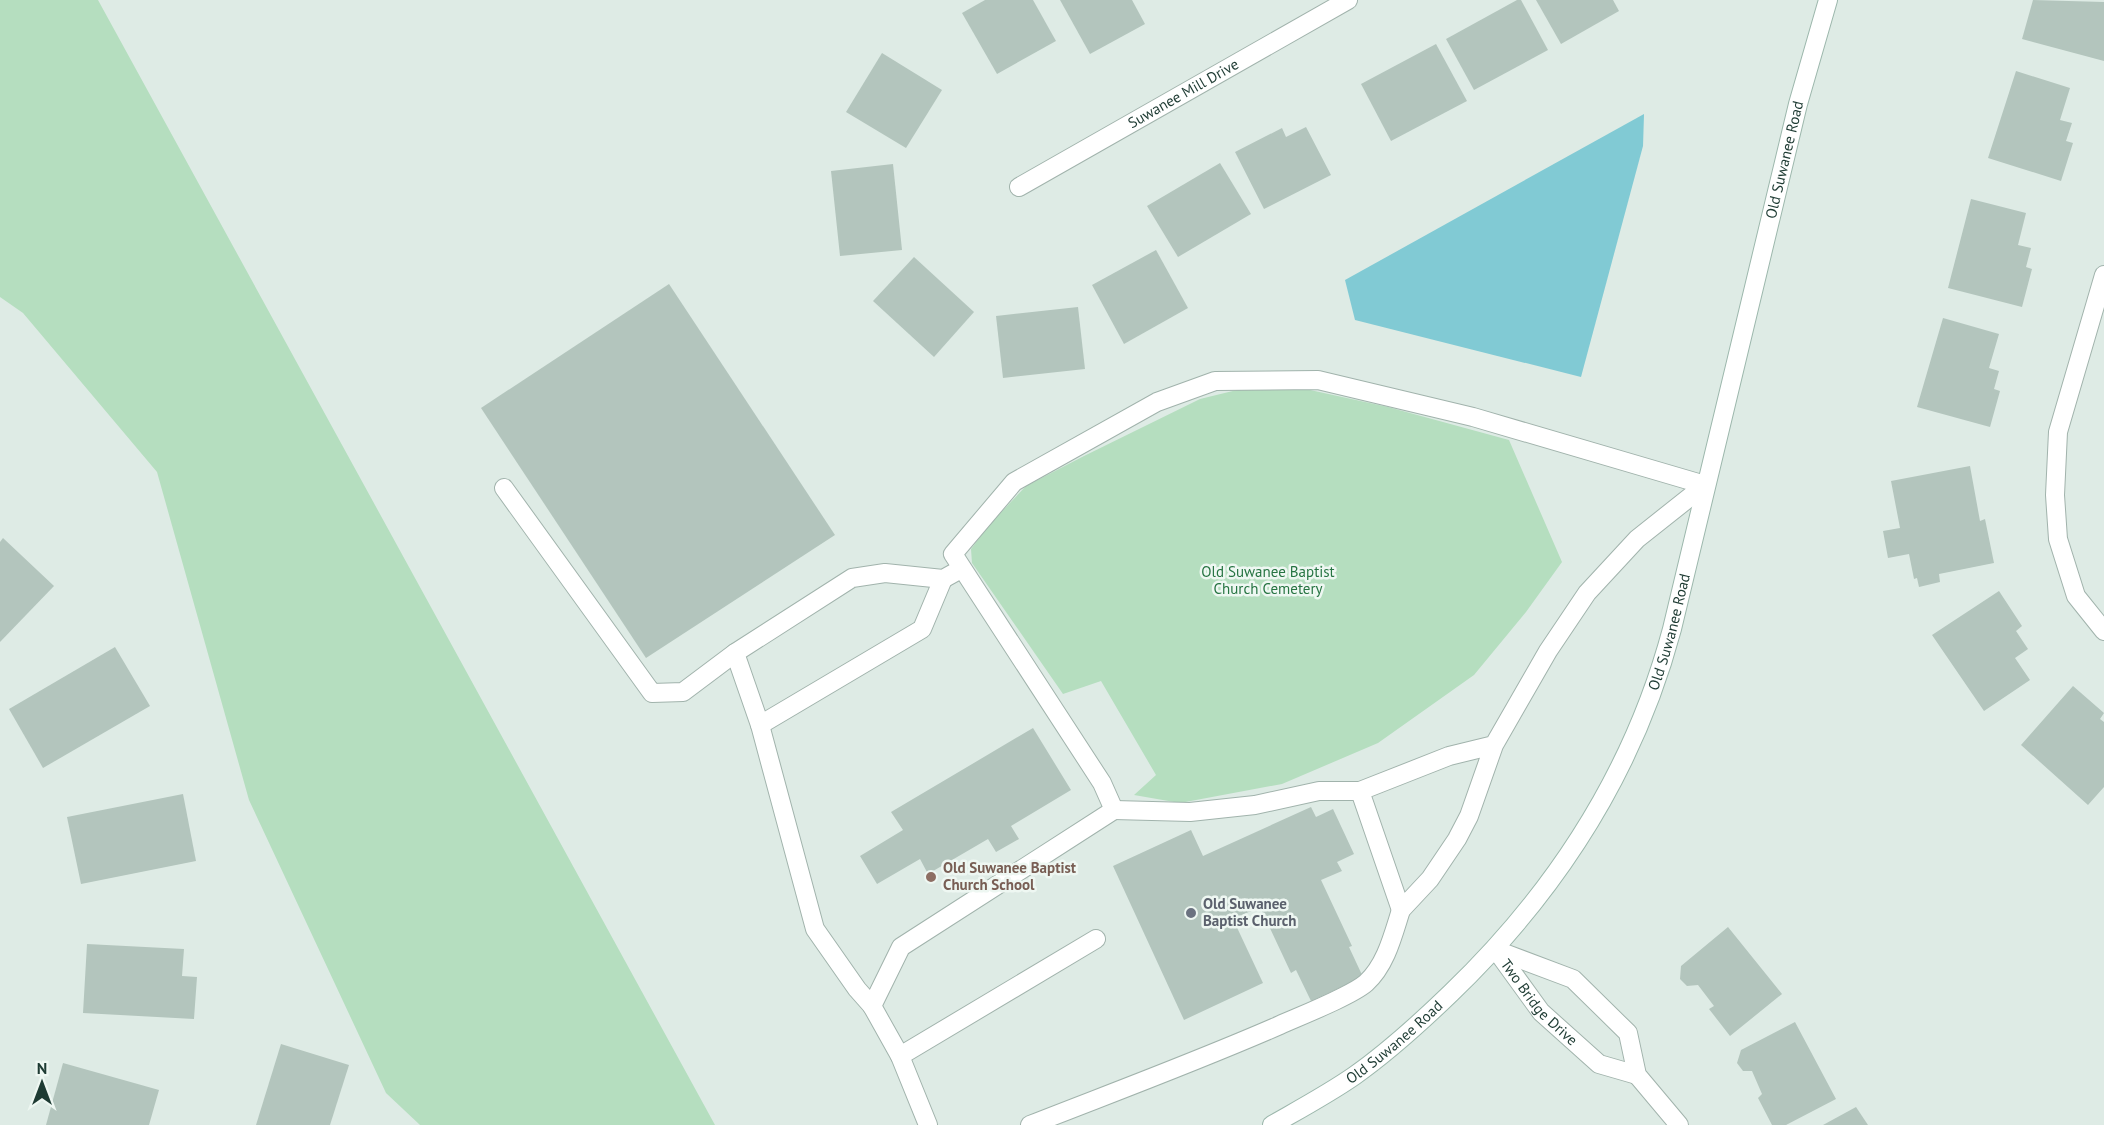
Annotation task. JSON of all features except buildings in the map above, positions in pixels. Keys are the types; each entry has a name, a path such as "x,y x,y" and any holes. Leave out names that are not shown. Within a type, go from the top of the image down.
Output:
{"street":[{"name":"Suwanee Mill Drive","path":"1019,187 1348,0"},
{"name":"Old Suwanee Road","path":"1272,1125 1355,1075 1432,1011 1496,950 1554,878 1611,788 1635,739 1659,679 1798,104 1828,0"},
{"path":"2104,274 2058,432 2055,495 2058,539 2076,596 2104,632"},
{"path":"1114,810 1102,783 953,554 1014,482 1157,402 1215,381 1318,380 1473,417 1705,485"},
{"path":"1030,1125 1183,1068 1301,1016 1365,984 1379,968 1388,950 1401,910 1430,879 1457,839 1469,816 1494,745 1548,651 1587,594 1636,539 1705,485"},
{"path":"504,488 652,693 683,692 735,653 852,578 885,573 943,579 962,569"},
{"path":"760,725 922,629 943,579"},
{"path":"735,653 760,725 815,929 857,989 872,1006 900,1056 928,1125"},
{"path":"872,1006 901,947 1114,810 1190,812 1255,805 1318,791 1360,791 1449,756 1494,745"},
{"path":"1360,791 1401,910"},
{"path":"900,1056 1096,939"},
{"name":"Two Bridge Drive","path":"1496,950 1541,1012 1599,1064 1638,1075"},
{"name":"Two Bridge Drive","path":"1496,950 1573,979 1628,1033 1638,1075 1680,1125"}],"green space":[{"path":"0,0 98,0 715,1125 420,1125 386,1093 249,800 157,472 23,313 0,297"},
{"name":"Old Suwanee Baptist Church Cemetery","path":"1301,388 1388,407 1509,440 1562,562 1526,612 1474,675 1378,743 1282,784 1180,803 1134,795 1156,775 1101,681 1063,694 972,563 971,549 989,525 1026,486 1200,399 1241,389"}],"water":[{"path":"1644,114 1643,146 1581,377 1355,320 1345,280"}],"place":[{"name":"Old Suwanee Baptist Church School","path":"931,877"},
{"name":"Old Suwanee Baptist Church","path":"1191,913"}]}
